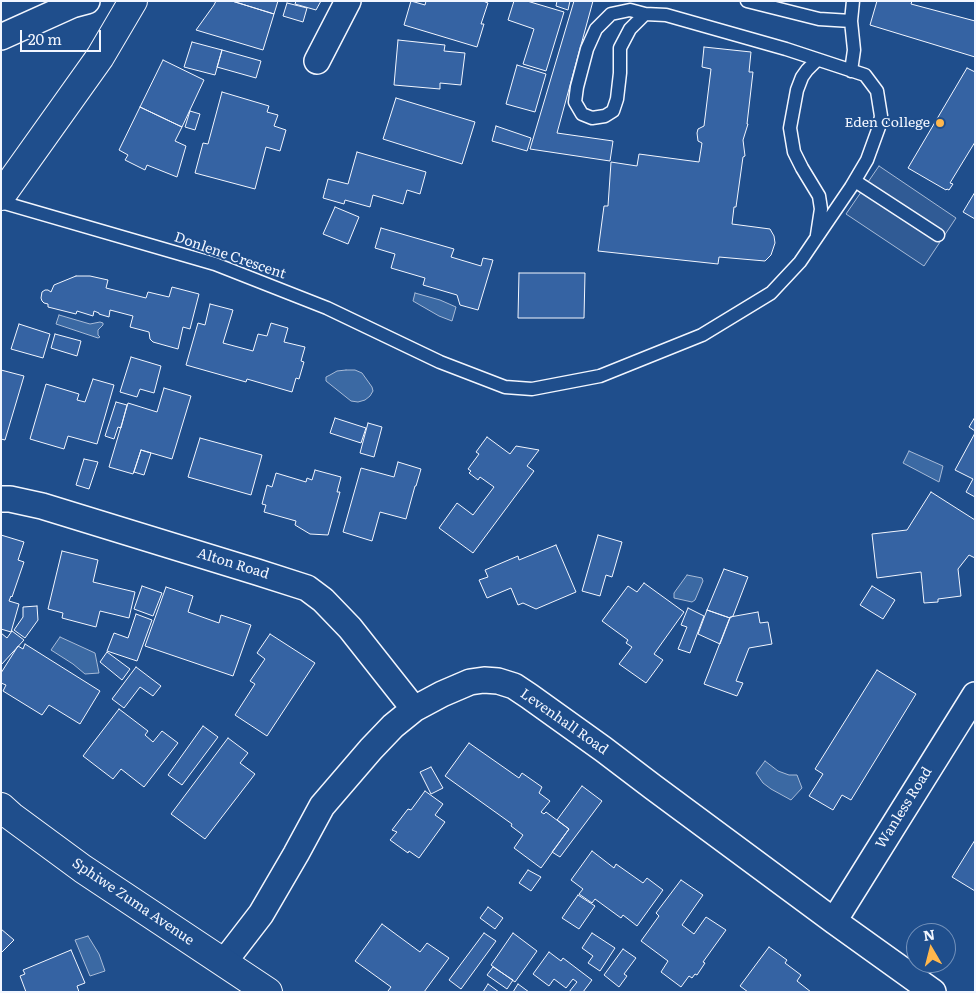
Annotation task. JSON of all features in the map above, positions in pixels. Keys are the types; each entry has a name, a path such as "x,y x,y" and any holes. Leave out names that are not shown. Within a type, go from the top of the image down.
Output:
{"street":[{"path":"1,37 72,5 87,1"},
{"path":"1,196 100,57 133,1"},
{"path":"317,61 348,1"},
{"name":"Alton Road","path":"1,499 10,499 42,506 307,588 323,600 350,628 414,709"},
{"name":"Levenhall Road","path":"224,962 261,914 322,806 392,726 414,709 442,694 470,682 484,680 498,681 514,686 603,749 653,788 933,992"},
{"name":"Wanless Road","path":"834,921 975,695"},
{"name":"Sphiwe Zuma Avenue","path":"1,807 83,870 268,992"}],"lane":[{"path":"747,1 819,19 851,21"},
{"path":"851,71 854,50 851,21 853,1"},
{"name":"Donlene Crescent","path":"1,202 215,264 327,308 440,362 505,387 532,389 600,376 702,335 770,294 800,262 855,182 867,160 882,116 877,92 865,75 786,49 666,16 630,10 611,14 596,29 587,48 575,102 582,114 592,118 605,116 613,111 617,99 620,73 620,48 630,29 645,14"},
{"path":"817,60 807,70 797,90 790,128 794,152 819,196 821,209 817,238"},
{"path":"855,182 938,235"}],"shaded area":[{"path":"879,166 956,218 924,266 846,214"},
{"path":"415,293 456,307 452,321 413,301"},
{"path":"59,315 90,324 103,323 98,330 100,337 98,338 56,324"},
{"path":"355,370 362,373 372,387 373,391 365,400 351,401 326,381 326,377 337,371"},
{"path":"909,451 943,466 939,482 903,463"},
{"path":"687,575 702,578 703,581 695,600 692,602 674,598 674,593"},
{"path":"60,637 95,653 99,673 85,674 51,650"},
{"path":"765,761 778,771 789,775 797,775 802,788 791,800 763,783 756,773"},
{"path":"88,936 99,954 105,971 90,976 75,940"}],"building":[{"path":"216,1 232,1 274,14 263,50 196,30"},
{"path":"232,1 278,1 274,14"},
{"path":"296,1 321,1 316,10 295,4"},
{"path":"411,1 425,5 426,1 483,1 488,3 481,24 484,24 477,47 404,25"},
{"path":"514,1 527,1 564,12 546,71 523,64 534,29 508,20"},
{"path":"557,1 570,1 568,10 556,6"},
{"path":"574,1 593,1 557,133 613,141 610,161 530,149"},
{"path":"877,1 912,1 911,4 975,21 975,57 870,25"},
{"path":"287,3 307,8 303,22 283,16"},
{"path":"398,40 445,45 444,51 465,53 461,85 440,83 440,89 394,85"},
{"path":"192,42 222,50 215,75 184,67"},
{"path":"704,47 751,52 749,72 753,72 748,124 743,140 745,156 743,157 732,224 770,229 775,243 771,255 765,261 719,257 718,264 598,251 604,206 608,206 611,162 637,166 639,154 699,162 702,143 698,141 697,133 698,129 704,126 711,69 702,67"},
{"path":"222,50 261,61 256,78 217,67"},
{"path":"163,60 204,80 182,127 140,107"},
{"path":"517,65 546,74 535,112 506,104"},
{"path":"967,68 975,72 975,142 950,183 953,184 949,190 946,190 908,168"},
{"path":"222,92 269,106 267,112 278,115 274,126 286,130 280,151 266,147 255,189 195,173 203,143 208,144"},
{"path":"396,98 475,122 462,164 383,139"},
{"path":"140,107 182,127 175,141 186,146 177,177 147,165 145,170 125,160 128,155 119,150"},
{"path":"190,111 200,114 195,130 185,127"},
{"path":"496,126 531,138 527,151 492,141"},
{"path":"357,152 426,172 420,194 407,190 403,204 373,195 370,207 345,200 344,204 323,198 328,179 348,184"},
{"path":"975,192 975,219 963,212"},
{"path":"335,207 359,217 348,244 323,234"},
{"path":"381,228 454,249 451,257 481,266 483,258 493,260 478,310 460,305 457,295 423,285 425,278 391,268 395,254 375,248"},
{"path":"519,273 585,273 584,318 518,318"},
{"path":"76,276 90,276 108,280 106,288 146,298 148,292 169,297 172,287 199,294 190,329 183,327 178,349 153,342 150,339 149,332 130,327 133,316 110,310 109,317 94,311 93,316 77,311 76,314 48,307 48,304 42,301 42,292 48,290 51,292 54,285"},
{"path":"210,304 233,310 223,343 253,351 258,334 267,336 271,323 288,328 284,342 305,347 301,361 304,362 299,379 296,378 292,392 247,379 246,382 186,365 198,323 205,325"},
{"path":"19,324 50,334 43,358 11,349"},
{"path":"55,334 81,341 77,356 51,348"},
{"path":"131,357 161,366 154,393 140,389 137,397 120,392"},
{"path":"1,370 24,376 5,440 1,439"},
{"path":"93,379 114,385 97,444 68,436 64,449 30,439 46,384 79,394 77,400 85,402"},
{"path":"164,388 191,396 172,459 141,450 133,474 109,467 128,403 157,412"},
{"path":"116,402 127,405 121,428 118,427 114,439 105,436"},
{"path":"975,417 975,431 969,427"},
{"path":"335,418 366,428 361,443 330,433"},
{"path":"368,423 382,427 374,457 360,453"},
{"path":"975,433 975,497 966,492 973,479 955,470"},
{"path":"487,437 510,454 516,446 539,450 527,466 534,471 473,553 439,528 457,503 473,515 494,487 480,477 478,480 469,473 471,471 468,469 479,454 476,452"},
{"path":"200,438 262,455 251,495 188,477"},
{"path":"141,450 151,453 144,475 134,472"},
{"path":"84,459 98,462 89,489 76,485"},
{"path":"398,462 421,469 406,519 380,512 372,541 343,532 361,468 394,477"},
{"path":"315,470 341,477 337,492 340,492 328,535 310,534 295,525 296,521 264,512 266,505 262,504 267,485 272,487 276,473 306,482 307,478 312,480"},
{"path":"931,492 975,520 975,558 969,555 958,569 961,596 938,599 938,602 924,603 921,572 877,578 872,534 907,530"},
{"path":"1,535 24,542 18,560 24,562 9,601 19,604 11,632 1,629"},
{"path":"598,535 622,542 612,577 606,575 600,596 582,591"},
{"path":"556,545 576,592 536,609 523,603 518,605 511,588 487,598 479,580 488,577 485,570 518,556 519,560"},
{"path":"62,551 98,560 93,582 135,592 129,618 100,611 96,627 62,618 63,613 48,609"},
{"path":"724,569 748,577 733,616 730,618 707,610"},
{"path":"644,583 684,612 654,654 663,660 646,683 619,664 632,647 626,643 628,640 602,621 628,586 637,592"},
{"path":"142,586 162,593 153,616 134,609"},
{"path":"872,586 895,600 883,619 860,605"},
{"path":"166,587 193,596 188,612 219,623 221,615 251,625 233,676 145,646"},
{"path":"37,606 38,620 25,638 14,630 23,617 23,607"},
{"path":"688,608 704,616 690,653 678,649 687,627 681,625"},
{"path":"707,610 730,618 720,644 698,634"},
{"path":"758,612 760,623 768,622 772,644 749,648 736,681 743,683 737,696 704,684 730,617"},
{"path":"136,614 152,620 137,661 107,651 114,633 128,638"},
{"path":"12,631 24,640 1,665 1,633 7,638"},
{"path":"270,634 315,663 267,736 235,715 255,684 250,681 265,659 257,653"},
{"path":"25,644 100,691 80,724 49,705 42,715 3,691 6,685 1,683 1,673 18,646 23,649"},
{"path":"107,652 130,669 122,680 100,662"},
{"path":"136,667 161,686 153,696 140,687 124,708 112,699"},
{"path":"877,670 916,694 851,800 842,795 833,810 809,796 823,774 815,769"},
{"path":"119,709 148,731 145,735 153,742 162,731 178,743 144,787 121,769 113,779 83,756"},
{"path":"203,726 218,737 182,785 168,775"},
{"path":"228,738 248,753 240,763 255,774 205,839 171,814"},
{"path":"469,743 519,778 522,773 542,787 539,793 550,801 541,812 544,814 546,812 569,829 541,868 514,848 523,835 511,826 512,824 445,776"},
{"path":"431,767 443,788 431,794 420,772"},
{"path":"582,786 602,801 560,857 552,852 569,829 557,820"},
{"path":"425,791 443,804 435,815 445,822 419,858 409,851 408,853 390,840 397,832 392,830 408,809 411,810"},
{"path":"975,840 975,891 952,877"},
{"path":"592,851 614,868 616,864 643,883 647,878 663,890 637,926 623,915 621,918 595,899 592,903 579,894 583,889 571,880"},
{"path":"528,870 541,877 531,891 519,883"},
{"path":"681,880 703,895 682,925 694,934 706,917 726,930 703,962 705,963 697,975 695,974 692,978 689,976 681,987 661,972 668,961 641,941 659,916 656,913"},
{"path":"578,895 595,906 579,929 562,918"},
{"path":"488,907 503,918 495,929 480,918"},
{"path":"382,924 420,952 427,943 449,958 424,992 389,992 391,987 355,961"},
{"path":"1,929 14,940 1,953"},
{"path":"484,933 496,941 461,989 449,980"},
{"path":"513,933 537,951 515,982 491,965"},
{"path":"592,933 615,948 600,971 588,963 593,956 582,948"},
{"path":"769,947 787,960 785,963 801,975 797,981 811,992 748,992 740,986"},
{"path":"623,949 636,958 624,974 627,976 619,987 604,975"},
{"path":"71,950 85,983 77,986 79,992 26,992 20,976 25,974 23,970"},
{"path":"549,952 561,961 563,958 592,980 583,992 569,992 577,982 573,979 566,988 554,979 549,986 533,974"},
{"path":"493,967 513,980 507,989 487,975"},
{"path":"488,984 499,992 483,992"},
{"path":"518,984 529,992 513,992"}],"place":[{"name":"Eden College","path":"940,123"}]}
